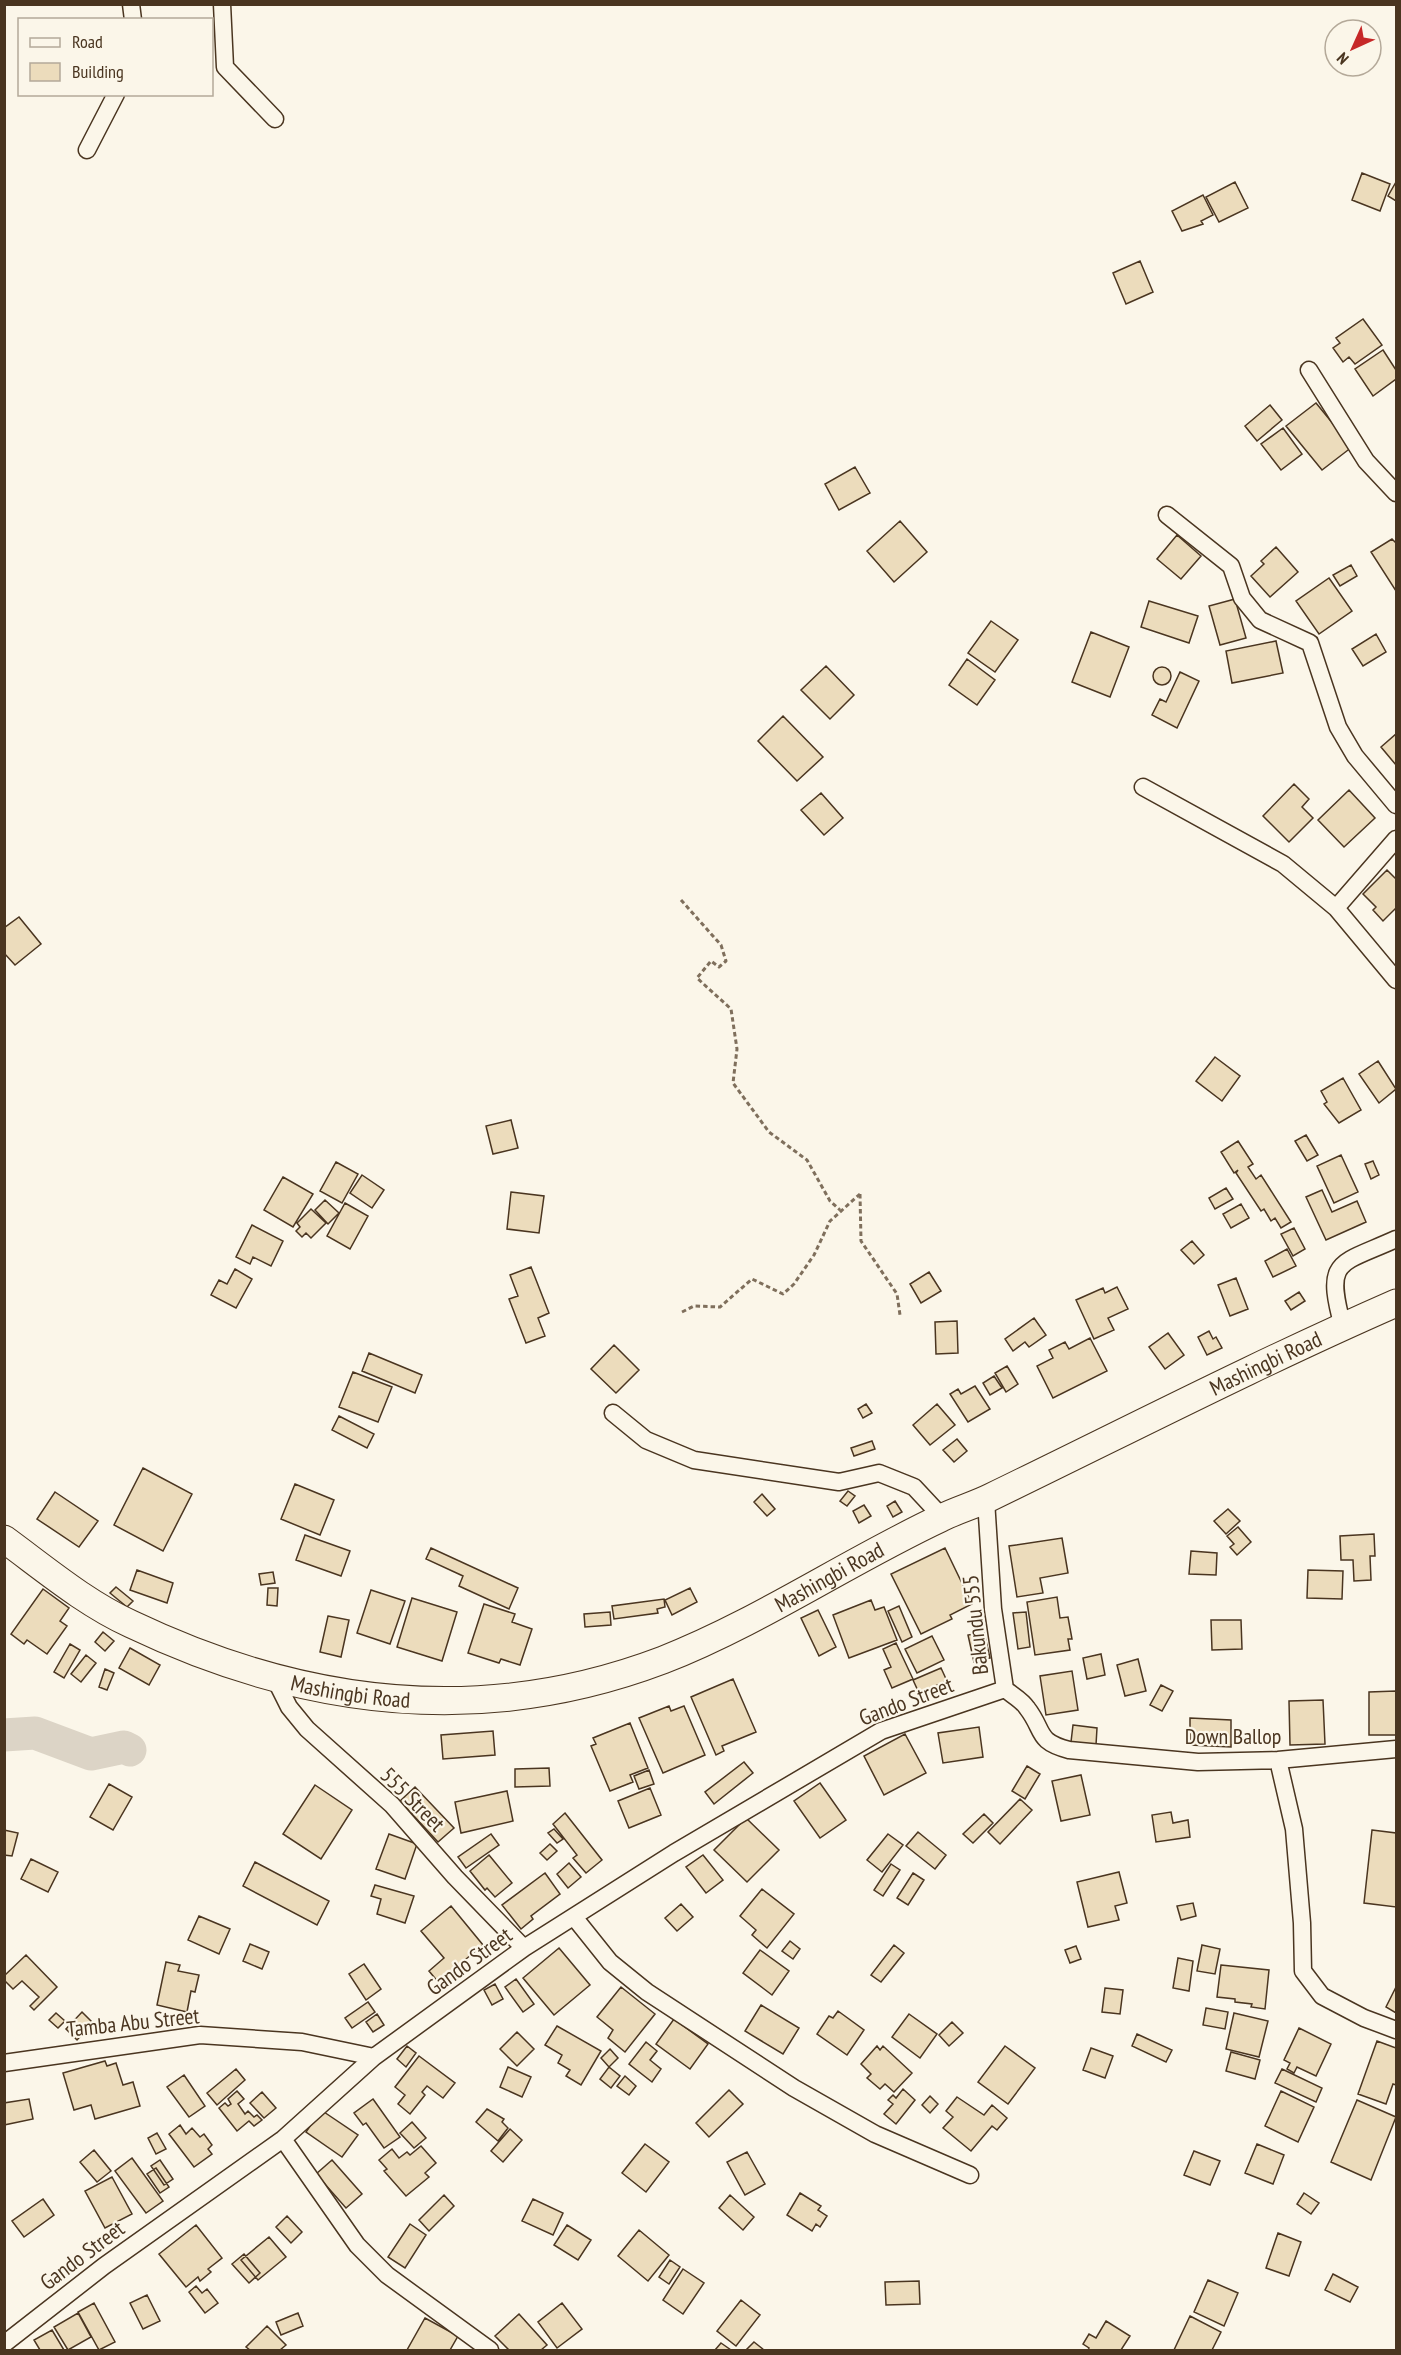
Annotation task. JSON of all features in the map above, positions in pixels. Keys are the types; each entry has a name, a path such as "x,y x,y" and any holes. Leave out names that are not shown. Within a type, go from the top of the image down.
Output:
{"main road":[{"name":"Mashingbi Road","path":"4,1539 58,1580 130,1624 228,1665 275,1679 334,1691 420,1700 471,1702 538,1694 660,1661 708,1640 942,1517 986,1500 1396,1303"}],"street":[{"path":"222,4 225,67 275,119"},
{"path":"87,150 115,96"},
{"path":"1309,370 1366,461 1396,493"},
{"path":"1167,515 1231,566 1242,598 1260,620 1310,643 1338,727 1355,756 1396,805"},
{"path":"1143,787 1283,864 1336,908 1396,980"},
{"path":"1336,908 1396,839"},
{"path":"1343,1327 1333,1291 1334,1277 1339,1267 1396,1239"},
{"path":"613,1413 646,1440 694,1460 839,1482 879,1473 914,1487 942,1517"},
{"name":"Bakundu 555","path":"986,1500 993,1609 1005,1689 1027,1707 1040,1733 1051,1745 1069,1750"},
{"name":"555 Street","path":"275,1679 290,1707 307,1729 392,1805 455,1877 524,1948"},
{"name":"Gando Street","path":"4,2344 104,2266 283,2139 374,2057 524,1948 674,1853 881,1731 1005,1689"},
{"name":"Down Ballop","path":"1069,1750 1198,1762 1278,1760 1396,1749"},
{"path":"1278,1760 1293,1829 1302,1923 1303,1971 1322,1996 1364,2018 1396,2030"},
{"path":"574,1917 609,1962 646,1992 794,2088 875,2134 970,2175"},
{"name":"Tamba Abu Street","path":"4,2063 200,2035 302,2043 374,2057"},
{"path":"283,2139 357,2245 387,2275 490,2350"}],"path":[{"path":"681,900 722,945 726,961 719,967 711,961 697,978 731,1009 736,1049 733,1083 770,1132 807,1160 830,1201 840,1210"},
{"path":"682,1312 694,1306 720,1307 752,1279 783,1294 794,1284 814,1256 830,1221 860,1194 861,1241 897,1294 900,1315"}],"building":[{"path":"1362,173 1390,184 1380,211 1352,200"},
{"path":"1235,182 1248,208 1219,222 1206,197"},
{"path":"1396,182 1396,201 1388,196"},
{"path":"1203,195 1213,215 1201,221 1203,224 1182,231 1172,211"},
{"path":"1140,261 1153,292 1126,304 1113,273"},
{"path":"1363,319 1382,345 1355,364 1349,357 1343,362 1333,348 1340,343 1336,338"},
{"path":"1383,350 1396,370 1396,379 1373,396 1355,369"},
{"path":"1316,403 1352,447 1322,470 1286,426"},
{"path":"1270,405 1282,420 1257,441 1245,426"},
{"path":"1283,428 1302,454 1281,470 1261,444"},
{"path":"855,467 870,493 839,510 825,484"},
{"path":"900,521 927,552 894,582 867,551"},
{"path":"1177,535 1201,556 1181,579 1157,559"},
{"path":"1392,539 1396,543 1396,591 1371,552"},
{"path":"1276,547 1298,572 1270,597 1251,576 1264,564 1261,561"},
{"path":"1351,565 1357,576 1340,586 1333,575"},
{"path":"1329,578 1352,611 1319,634 1296,601"},
{"path":"1235,599 1246,638 1220,645 1209,606"},
{"path":"1149,601 1198,616 1189,643 1141,627"},
{"path":"991,621 1018,640 995,672 968,653"},
{"path":"1091,632 1129,647 1110,697 1072,682"},
{"path":"1376,634 1386,652 1363,666 1352,649"},
{"path":"1276,641 1283,673 1232,683 1226,651"},
{"path":"967,659 995,680 977,705 949,685"},
{"path":"826,666 854,695 830,719 801,690"},
{"path":"1162,667 1168,670 1171,676 1168,682 1162,685 1156,682 1153,676 1156,670"},
{"path":"1180,672 1199,681 1177,728 1152,715 1160,699 1166,702"},
{"path":"783,716 823,757 797,781 758,741"},
{"path":"1396,734 1396,765 1381,747"},
{"path":"1294,784 1309,799 1302,807 1313,818 1289,842 1263,816"},
{"path":"1349,790 1375,818 1344,847 1318,820"},
{"path":"821,793 843,818 824,835 801,810"},
{"path":"1387,870 1396,879 1396,908 1383,921 1373,910 1376,907 1363,894"},
{"path":"19,917 41,944 15,965 4,953 4,928"},
{"path":"1215,1057 1240,1076 1222,1101 1196,1081"},
{"path":"1378,1061 1396,1089 1379,1103 1359,1074"},
{"path":"1343,1078 1361,1110 1339,1123 1324,1104 1327,1102 1321,1091"},
{"path":"511,1120 518,1148 493,1154 486,1126"},
{"path":"1306,1135 1318,1155 1307,1161 1295,1141"},
{"path":"1238,1141 1253,1164 1248,1167 1256,1179 1261,1175 1291,1222 1281,1228 1275,1218 1271,1221 1264,1209 1261,1211 1236,1173 1238,1170 1234,1173 1221,1152"},
{"path":"1341,1155 1358,1192 1334,1203 1317,1166"},
{"path":"1373,1161 1379,1175 1371,1179 1365,1164"},
{"path":"336,1162 358,1174 342,1203 320,1191"},
{"path":"362,1175 384,1190 372,1208 350,1193"},
{"path":"283,1177 313,1194 293,1227 264,1210"},
{"path":"1226,1188 1233,1199 1215,1209 1209,1198"},
{"path":"1322,1190 1332,1212 1357,1201 1366,1222 1326,1240 1306,1197"},
{"path":"511,1192 544,1196 539,1233 507,1229"},
{"path":"325,1200 339,1213 328,1224 315,1210"},
{"path":"345,1203 368,1216 350,1249 327,1236"},
{"path":"1241,1204 1249,1218 1231,1228 1223,1214"},
{"path":"311,1209 326,1223 311,1238 306,1233 302,1237 296,1231 300,1227 297,1223"},
{"path":"252,1225 283,1241 271,1266 253,1257 250,1264 236,1257"},
{"path":"1294,1228 1305,1249 1293,1256 1281,1234"},
{"path":"1192,1241 1204,1255 1194,1264 1181,1250"},
{"path":"1287,1249 1296,1266 1273,1277 1265,1261"},
{"path":"531,1267 549,1313 538,1318 545,1336 526,1343 509,1299 518,1296 510,1275"},
{"path":"235,1269 252,1279 236,1308 211,1295 219,1280 227,1284"},
{"path":"929,1272 941,1291 921,1303 910,1284"},
{"path":"1236,1278 1248,1309 1230,1316 1218,1285"},
{"path":"1117,1287 1128,1309 1108,1318 1114,1330 1094,1339 1076,1300 1103,1288 1105,1293"},
{"path":"1299,1292 1305,1301 1291,1310 1285,1301"},
{"path":"1034,1318 1046,1335 1029,1347 1025,1342 1013,1351 1005,1339"},
{"path":"957,1321 958,1353 936,1354 935,1322"},
{"path":"1209,1331 1213,1339 1216,1337 1222,1348 1207,1355 1198,1337"},
{"path":"1168,1333 1184,1355 1165,1369 1149,1347"},
{"path":"1090,1338 1107,1371 1053,1398 1037,1366 1053,1358 1049,1350 1065,1342 1069,1349"},
{"path":"614,1345 639,1370 616,1393 591,1369"},
{"path":"369,1353 422,1375 415,1393 362,1371"},
{"path":"1007,1366 1018,1384 1006,1392 995,1373"},
{"path":"353,1372 392,1387 378,1422 339,1407"},
{"path":"994,1376 1002,1388 990,1395 983,1383"},
{"path":"975,1386 990,1409 968,1422 950,1394 958,1389 961,1394"},
{"path":"866,1404 872,1413 863,1418 858,1409"},
{"path":"937,1404 955,1425 930,1445 913,1425"},
{"path":"339,1416 374,1434 367,1448 332,1430"},
{"path":"957,1439 967,1451 954,1462 943,1450"},
{"path":"872,1441 875,1449 854,1456 851,1448"},
{"path":"143,1468 192,1494 163,1551 114,1525"},
{"path":"295,1484 334,1500 320,1535 281,1519"},
{"path":"848,1491 855,1496 847,1506 840,1501"},
{"path":"55,1492 98,1521 79,1547 37,1519"},
{"path":"762,1494 775,1509 767,1516 754,1502"},
{"path":"895,1501 902,1512 893,1517 887,1506"},
{"path":"864,1505 871,1516 859,1523 853,1511"},
{"path":"1228,1509 1240,1521 1226,1534 1214,1521"},
{"path":"1238,1527 1251,1542 1237,1555 1230,1547 1234,1544 1227,1536"},
{"path":"1374,1534 1375,1556 1370,1556 1371,1580 1354,1581 1353,1560 1341,1560 1340,1536"},
{"path":"305,1535 350,1551 341,1576 296,1560"},
{"path":"1062,1538 1068,1573 1040,1578 1043,1593 1017,1597 1009,1546"},
{"path":"431,1548 518,1588 509,1609 459,1586 463,1576 426,1559"},
{"path":"945,1548 972,1604 950,1615 952,1619 921,1634 891,1574"},
{"path":"1191,1551 1217,1553 1216,1575 1189,1574"},
{"path":"137,1570 173,1583 167,1603 130,1590"},
{"path":"1308,1570 1343,1571 1342,1599 1307,1598"},
{"path":"273,1572 275,1583 261,1585 259,1574"},
{"path":"116,1587 133,1601 127,1607 110,1593"},
{"path":"268,1588 278,1588 277,1606 267,1605"},
{"path":"690,1588 697,1602 672,1615 665,1600"},
{"path":"43,1589 69,1608 60,1621 67,1626 47,1654 27,1640 24,1644 11,1634"},
{"path":"371,1590 405,1601 390,1644 357,1633"},
{"path":"1057,1597 1060,1618 1068,1617 1072,1639 1068,1639 1070,1650 1035,1655 1027,1602"},
{"path":"412,1598 457,1612 442,1661 397,1647"},
{"path":"664,1599 665,1607 657,1609 658,1613 614,1619 612,1606"},
{"path":"871,1600 875,1610 884,1607 897,1640 849,1658 833,1615"},
{"path":"484,1604 515,1614 512,1622 532,1629 520,1665 501,1659 499,1663 468,1653"},
{"path":"899,1606 912,1637 902,1642 888,1611"},
{"path":"818,1610 836,1647 819,1656 801,1618"},
{"path":"610,1612 611,1625 585,1627 584,1614"},
{"path":"1026,1612 1030,1647 1018,1649 1013,1613"},
{"path":"328,1616 349,1620 341,1657 320,1652"},
{"path":"1211,1620 1241,1620 1242,1649 1212,1650"},
{"path":"103,1632 114,1641 105,1651 95,1642"},
{"path":"984,1632 990,1658 974,1662 968,1635"},
{"path":"932,1636 944,1660 917,1673 905,1649"},
{"path":"896,1643 913,1679 892,1688 884,1670 891,1667 883,1649"},
{"path":"70,1644 80,1650 64,1678 54,1672"},
{"path":"130,1648 160,1665 149,1685 119,1668"},
{"path":"1101,1654 1105,1675 1087,1679 1083,1658"},
{"path":"86,1655 96,1663 81,1682 71,1674"},
{"path":"1138,1659 1146,1691 1125,1696 1117,1665"},
{"path":"941,1668 947,1681 919,1693 913,1680"},
{"path":"105,1669 114,1673 107,1690 99,1687"},
{"path":"1072,1671 1078,1710 1046,1715 1040,1676"},
{"path":"733,1679 756,1732 722,1746 724,1751 716,1755 691,1697"},
{"path":"1161,1685 1173,1691 1162,1711 1150,1705"},
{"path":"1396,1691 1396,1735 1369,1735 1369,1692"},
{"path":"1323,1700 1325,1744 1290,1745 1289,1701"},
{"path":"669,1706 671,1711 684,1706 705,1755 663,1773 639,1718"},
{"path":"1190,1718 1231,1720 1231,1747 1190,1745"},
{"path":"630,1723 648,1768 630,1775 633,1782 610,1791 591,1746 596,1744 593,1738"},
{"path":"1073,1725 1097,1728 1096,1745 1071,1742"},
{"path":"979,1727 983,1757 943,1763 938,1733"},
{"path":"493,1731 495,1755 443,1759 441,1735"},
{"path":"905,1734 926,1773 884,1795 864,1756"},
{"path":"744,1762 753,1773 714,1804 705,1792"},
{"path":"1027,1766 1040,1774 1025,1799 1012,1791"},
{"path":"549,1768 550,1786 515,1787 515,1769"},
{"path":"649,1770 654,1784 639,1789 634,1776"},
{"path":"1081,1775 1090,1815 1061,1821 1052,1781"},
{"path":"820,1783 846,1820 820,1838 794,1801"},
{"path":"109,1784 132,1797 113,1830 90,1817"},
{"path":"315,1785 352,1810 321,1859 283,1834"},
{"path":"415,1787 454,1828 438,1842 400,1801"},
{"path":"650,1788 661,1815 629,1828 618,1801"},
{"path":"507,1791 513,1821 461,1833 455,1802"},
{"path":"1020,1799 1032,1810 1000,1844 988,1832"},
{"path":"1171,1812 1173,1823 1188,1820 1190,1837 1156,1842 1152,1815"},
{"path":"565,1813 602,1860 586,1873 573,1858 577,1855 553,1824"},
{"path":"984,1814 993,1823 973,1843 963,1834"},
{"path":"746,1818 779,1850 747,1882 714,1850"},
{"path":"554,1829 563,1839 557,1843 548,1833"},
{"path":"4,1830 18,1833 12,1856 4,1855"},
{"path":"1372,1830 1396,1833 1396,1907 1364,1903"},
{"path":"918,1832 946,1855 935,1869 906,1846"},
{"path":"389,1834 417,1844 405,1879 376,1869"},
{"path":"491,1834 499,1845 466,1868 458,1857"},
{"path":"888,1834 903,1845 882,1872 867,1860"},
{"path":"550,1844 557,1851 547,1860 540,1853"},
{"path":"489,1855 512,1883 495,1897 487,1888 485,1890 470,1871"},
{"path":"703,1855 723,1880 706,1893 686,1867"},
{"path":"31,1859 58,1872 48,1892 21,1879"},
{"path":"255,1862 329,1901 317,1925 243,1886"},
{"path":"569,1863 581,1877 568,1888 557,1874"},
{"path":"891,1864 900,1870 883,1896 874,1890"},
{"path":"1119,1872 1127,1903 1115,1906 1119,1920 1088,1927 1077,1882"},
{"path":"545,1873 560,1894 531,1916 533,1919 521,1929 502,1905"},
{"path":"913,1873 924,1880 908,1905 897,1898"},
{"path":"375,1885 414,1896 405,1923 377,1914 381,1899 371,1896"},
{"path":"762,1889 794,1914 767,1948 752,1935 756,1930 740,1916"},
{"path":"1193,1903 1196,1916 1181,1920 1177,1906"},
{"path":"681,1904 693,1917 677,1931 665,1918"},
{"path":"451,1906 483,1945 449,1973 455,1981 444,1989 429,1971 444,1958 421,1931"},
{"path":"199,1916 230,1929 219,1954 188,1940"},
{"path":"790,1941 800,1949 793,1959 782,1951"},
{"path":"250,1944 269,1952 262,1969 243,1961"},
{"path":"894,1945 904,1953 881,1982 871,1975"},
{"path":"1202,1945 1220,1949 1215,1974 1197,1971"},
{"path":"1076,1946 1081,1959 1070,1963 1065,1950"},
{"path":"559,1948 590,1985 554,2015 523,1978"},
{"path":"760,1950 789,1971 772,1995 743,1973"},
{"path":"26,1955 57,1987 34,2010 30,2006 39,1997 22,1981 13,1989 4,1980 4,1976"},
{"path":"1178,1958 1193,1961 1189,1991 1173,1988"},
{"path":"166,1962 180,1965 178,1971 199,1975 195,1992 191,1991 187,2012 157,2005"},
{"path":"364,1964 381,1989 366,2000 349,1974"},
{"path":"1221,1965 1269,1970 1265,2009 1251,2007 1252,2004 1235,2002 1235,1999 1217,1997"},
{"path":"516,1979 534,2004 523,2012 505,1987"},
{"path":"495,1984 503,1999 492,2005 484,1990"},
{"path":"621,1987 655,2014 625,2052 608,2038 613,2030 597,2017"},
{"path":"1396,1987 1396,2013 1386,2007"},
{"path":"1105,1988 1123,1990 1120,2014 1102,2012"},
{"path":"368,2002 375,2012 352,2028 345,2018"},
{"path":"761,2005 799,2028 783,2054 745,2031"},
{"path":"1206,2008 1228,2012 1225,2029 1203,2025"},
{"path":"838,2011 864,2030 847,2055 817,2034 829,2016 833,2018"},
{"path":"82,2012 93,2023 77,2040 66,2029"},
{"path":"56,2013 65,2021 58,2028 49,2020"},
{"path":"1234,2013 1268,2021 1259,2057 1226,2049"},
{"path":"377,2014 384,2025 373,2032 366,2022"},
{"path":"909,2014 937,2034 920,2058 892,2037"},
{"path":"674,2019 708,2044 690,2069 656,2044"},
{"path":"952,2022 963,2033 949,2046 939,2035"},
{"path":"557,2026 601,2051 581,2085 566,2076 570,2070 558,2063 562,2055 545,2045"},
{"path":"1299,2028 1331,2044 1316,2076 1297,2067 1294,2073 1287,2069 1290,2063 1284,2060"},
{"path":"517,2032 534,2049 517,2066 500,2049"},
{"path":"1137,2034 1172,2050 1166,2062 1132,2046"},
{"path":"1377,2041 1396,2048 1396,2085 1393,2084 1386,2104 1358,2094"},
{"path":"646,2042 657,2051 650,2060 661,2069 652,2082 629,2064"},
{"path":"407,2046 416,2053 406,2067 397,2059"},
{"path":"877,2046 880,2050 883,2046 912,2073 894,2092 885,2084 880,2089 867,2078 871,2074 861,2064"},
{"path":"1005,2046 1035,2068 1008,2104 978,2082"},
{"path":"1091,2048 1113,2056 1105,2078 1083,2070"},
{"path":"610,2049 618,2058 609,2067 601,2058"},
{"path":"1231,2052 1260,2060 1255,2079 1226,2071"},
{"path":"419,2056 455,2083 443,2098 427,2086 422,2092 425,2095 410,2114 398,2104 405,2095 395,2087"},
{"path":"105,2061 107,2066 116,2063 123,2085 133,2082 140,2106 95,2119 91,2105 74,2110 63,2073"},
{"path":"508,2067 531,2077 522,2097 500,2087"},
{"path":"609,2067 620,2076 611,2088 600,2079"},
{"path":"236,2069 245,2080 217,2105 207,2093"},
{"path":"1282,2069 1322,2088 1316,2102 1275,2083"},
{"path":"184,2075 205,2106 189,2117 167,2087"},
{"path":"625,2076 636,2086 629,2095 617,2086"},
{"path":"903,2089 915,2100 896,2124 884,2114 893,2104 888,2100 893,2095 896,2098"},
{"path":"729,2090 743,2104 709,2137 696,2123"},
{"path":"237,2091 244,2099 238,2104 245,2114 248,2111 254,2117 257,2115 262,2120 254,2126 249,2121 237,2131 219,2108 225,2103 228,2106 231,2104 228,2099"},
{"path":"1281,2091 1314,2107 1298,2142 1265,2126"},
{"path":"262,2092 276,2108 264,2118 250,2103"},
{"path":"930,2096 938,2104 930,2113 922,2105"},
{"path":"957,2097 984,2115 992,2105 1007,2118 997,2130 992,2126 971,2151 943,2128 953,2117 946,2111"},
{"path":"29,2099 33,2119 4,2125 4,2103"},
{"path":"373,2099 400,2137 384,2148 366,2123 363,2125 354,2113"},
{"path":"1357,2100 1396,2117 1371,2180 1331,2162"},
{"path":"487,2109 504,2119 502,2122 508,2128 498,2141 476,2122"},
{"path":"321,2110 358,2135 342,2157 306,2132"},
{"path":"412,2122 426,2138 414,2148 400,2133"},
{"path":"180,2125 186,2134 192,2128 200,2137 204,2134 212,2145 208,2149 212,2154 194,2167 169,2134"},
{"path":"510,2129 522,2140 503,2162 491,2151"},
{"path":"157,2133 166,2149 156,2154 148,2138"},
{"path":"645,2144 669,2162 646,2192 622,2173"},
{"path":"1257,2144 1284,2155 1273,2184 1245,2173"},
{"path":"421,2146 436,2163 425,2173 429,2177 406,2196 384,2171 387,2169 379,2160 392,2149 399,2158 407,2152 410,2155"},
{"path":"94,2150 111,2171 97,2182 80,2162"},
{"path":"1194,2151 1220,2161 1210,2185 1184,2175"},
{"path":"747,2152 765,2184 745,2195 727,2162"},
{"path":"132,2158 163,2201 146,2213 115,2171"},
{"path":"160,2160 173,2179 164,2185 151,2166"},
{"path":"332,2160 362,2194 346,2208 316,2174"},
{"path":"156,2168 169,2187 160,2193 147,2174"},
{"path":"112,2177 132,2214 105,2228 85,2191"},
{"path":"800,2193 821,2206 818,2210 827,2216 820,2227 816,2224 812,2231 787,2215"},
{"path":"1304,2193 1319,2203 1311,2214 1297,2204"},
{"path":"444,2195 454,2206 429,2231 419,2220"},
{"path":"730,2195 754,2217 743,2230 719,2208"},
{"path":"43,2199 54,2215 24,2237 12,2221"},
{"path":"533,2199 563,2213 553,2235 522,2221"},
{"path":"287,2216 302,2232 291,2243 276,2227"},
{"path":"410,2224 426,2235 405,2268 388,2257"},
{"path":"196,2225 222,2258 208,2269 211,2272 200,2281 198,2277 186,2287 159,2254"},
{"path":"567,2225 591,2240 578,2260 554,2245"},
{"path":"639,2230 669,2255 648,2281 618,2256"},
{"path":"1278,2233 1301,2242 1289,2276 1266,2268"},
{"path":"269,2237 286,2257 258,2280 241,2260"},
{"path":"244,2254 260,2273 249,2283 232,2264"},
{"path":"670,2260 680,2267 669,2284 659,2277"},
{"path":"683,2269 704,2283 683,2314 663,2300"},
{"path":"1333,2274 1358,2287 1350,2302 1325,2290"},
{"path":"1208,2280 1238,2293 1224,2326 1194,2312"},
{"path":"919,2281 920,2304 886,2305 885,2282"},
{"path":"196,2286 202,2293 207,2289 218,2303 205,2313 189,2292"},
{"path":"147,2295 160,2321 143,2329 130,2303"},
{"path":"741,2300 760,2315 736,2346 717,2331"},
{"path":"94,2303 115,2342 99,2350 78,2312"},
{"path":"562,2303 582,2329 557,2348 538,2322"},
{"path":"78,2313 91,2337 68,2350 54,2327"},
{"path":"298,2313 303,2326 281,2335 276,2322"},
{"path":"519,2314 547,2345 541,2350 509,2350 495,2336"},
{"path":"1190,2316 1221,2332 1212,2350 1174,2350"},
{"path":"425,2318 458,2336 450,2350 407,2350"},
{"path":"1106,2321 1130,2336 1121,2350 1088,2350 1089,2348 1083,2344 1089,2334 1096,2338"},
{"path":"267,2326 286,2345 280,2350 250,2350 246,2347"},
{"path":"52,2330 64,2350 40,2350 34,2340"},
{"path":"754,2342 764,2350 746,2350"},
{"path":"721,2343 731,2350 715,2350"}],"waterway":[{"path":"4,1735 35,1733 91,1754 124,1747 130,1750"}]}
